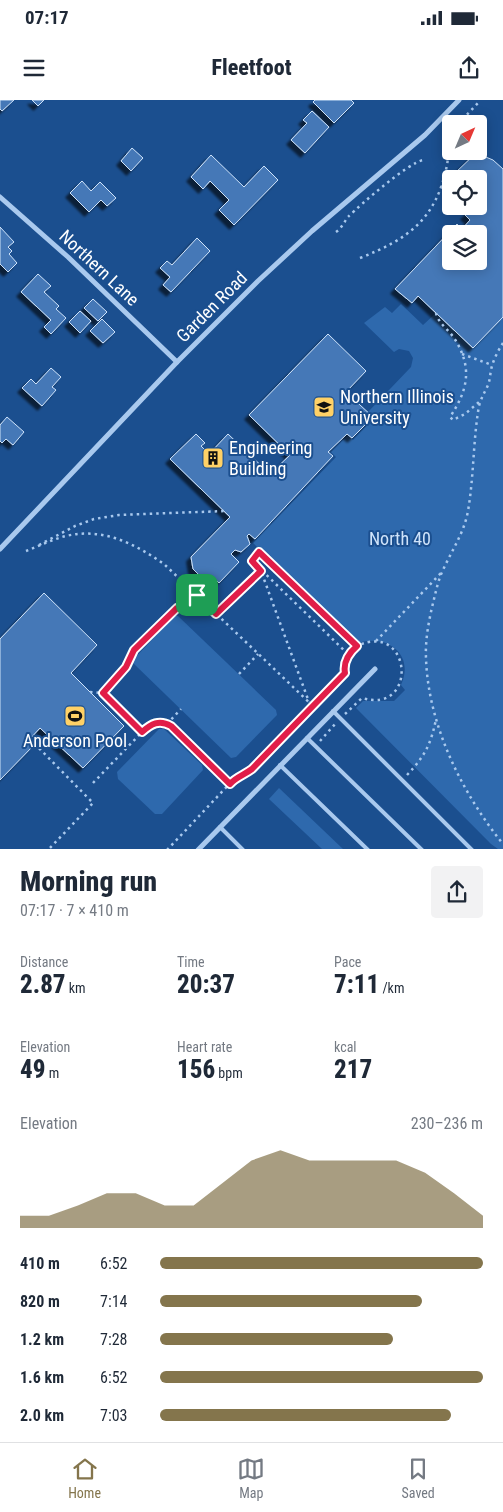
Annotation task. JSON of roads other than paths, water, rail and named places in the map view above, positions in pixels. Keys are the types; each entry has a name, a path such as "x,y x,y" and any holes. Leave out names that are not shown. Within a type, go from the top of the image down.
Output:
{"street":[{"name":"Garden Road","path":"0,549 177,362 258,280 312,231 425,135 459,100"},
{"name":"Northern Lane","path":"0,197 68,257 177,362"},
{"path":"199,849 375,669"}],"lane":[{"path":"333,711 471,849"},
{"path":"307,738 421,849"},
{"path":"280,765 367,849"},
{"path":"220,827 243,849"}],"place":[{"name":"Northern Illinois University","path":"324,407"},
{"name":"Engineering Building","path":"213,458"},
{"name":"Anderson Pool","path":"75,716"}],"park label":[{"name":"North 40","path":"400,539"}]}
